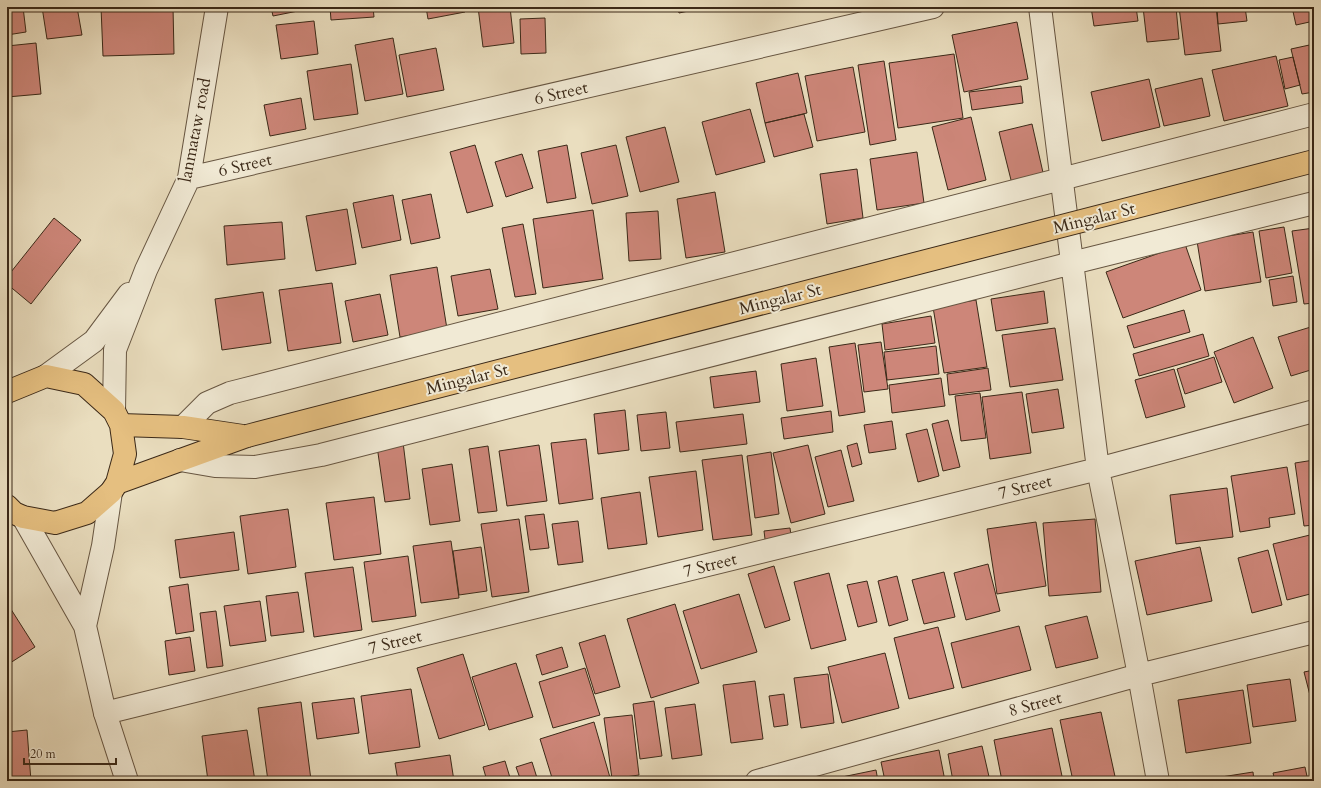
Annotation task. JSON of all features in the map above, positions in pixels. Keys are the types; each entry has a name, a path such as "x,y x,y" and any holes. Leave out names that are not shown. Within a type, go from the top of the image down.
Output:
{"main road":[{"name":"Mingalar St","path":"114,487 180,460 247,436 1314,161"},
{"path":"7,392 46,376 84,384 117,418 125,454 114,487 87,513 55,523 13,513"},
{"path":"117,418 247,436"}],"street":[{"name":"lanmataw road","path":"146,270 189,178 217,7"},
{"name":"6 Street","path":"189,178 933,7"},
{"path":"1040,7 1098,470 1139,675 1158,781"},
{"path":"182,427 207,403 230,393 1314,114"},
{"path":"180,460 215,466 255,467 321,455 1072,263 1314,203"},
{"path":"46,376 94,341 146,270"},
{"path":"117,418 115,350 146,270"},
{"name":"7 Street","path":"105,713 1098,470 1314,411"},
{"path":"85,626 103,546 114,487"},
{"path":"13,513 85,626 105,713 127,781"},
{"name":"8 Street","path":"757,781 1139,675 1314,632"}],"building":[{"path":"7,7 23,7 26,32 7,35"},
{"path":"42,7 77,7 82,35 47,39"},
{"path":"101,7 173,7 174,54 103,56"},
{"path":"271,7 312,7 313,8 273,16"},
{"path":"330,7 373,7 374,17 331,20"},
{"path":"426,7 464,7 465,12 428,19"},
{"path":"478,7 510,7 514,43 483,47"},
{"path":"677,7 707,7 679,13"},
{"path":"1091,7 1136,7 1138,21 1094,26"},
{"path":"1143,7 1176,7 1179,39 1147,42"},
{"path":"1179,7 1216,7 1221,51 1185,55"},
{"path":"1217,7 1245,7 1247,21 1218,24"},
{"path":"1292,7 1314,7 1314,21 1296,25"},
{"path":"545,18 546,53 521,54 520,19"},
{"path":"314,21 318,54 281,59 276,25"},
{"path":"1017,22 1028,79 964,92 952,35"},
{"path":"393,38 403,94 365,101 355,45"},
{"path":"36,43 41,94 7,97 7,46"},
{"path":"1314,44 1314,92 1302,94 1291,49"},
{"path":"436,48 444,90 407,97 399,55"},
{"path":"954,54 963,118 898,128 889,63"},
{"path":"1276,56 1288,106 1224,121 1212,70"},
{"path":"1293,57 1300,85 1285,89 1279,60"},
{"path":"884,61 896,140 870,145 858,65"},
{"path":"351,64 358,114 314,120 307,71"},
{"path":"853,67 865,132 817,141 805,76"},
{"path":"798,73 807,113 765,123 756,83"},
{"path":"1202,78 1210,116 1164,126 1155,89"},
{"path":"1149,79 1160,127 1102,141 1091,92"},
{"path":"1021,86 1023,103 972,110 969,92"},
{"path":"301,98 306,129 270,136 264,105"},
{"path":"750,109 765,162 716,175 702,122"},
{"path":"804,114 813,147 774,157 765,123"},
{"path":"971,117 986,180 948,190 932,127"},
{"path":"1032,124 1044,177 1012,184 999,132"},
{"path":"665,127 679,182 640,192 626,137"},
{"path":"475,145 493,206 467,213 450,152"},
{"path":"567,145 576,198 547,203 538,151"},
{"path":"616,145 628,196 592,204 581,153"},
{"path":"917,152 924,203 877,210 870,159"},
{"path":"522,154 533,188 506,197 495,162"},
{"path":"857,169 863,218 827,224 820,174"},
{"path":"7,189 10,212 7,213"},
{"path":"715,192 725,252 686,258 677,199"},
{"path":"431,194 440,238 411,244 402,200"},
{"path":"393,195 401,240 362,248 353,203"},
{"path":"347,209 356,264 316,271 306,216"},
{"path":"593,210 603,279 543,288 533,219"},
{"path":"658,211 661,259 629,261 626,213"},
{"path":"54,218 81,240 31,304 7,284 7,277"},
{"path":"282,222 285,259 227,265 224,226"},
{"path":"523,224 536,294 515,297 502,228"},
{"path":"1284,227 1292,273 1266,278 1259,231"},
{"path":"1314,228 1314,303 1304,304 1292,231"},
{"path":"1253,232 1261,282 1205,291 1197,241"},
{"path":"1185,244 1201,290 1123,318 1106,272"},
{"path":"437,267 447,329 400,337 390,275"},
{"path":"490,269 498,309 458,316 451,276"},
{"path":"1293,276 1297,302 1273,306 1269,280"},
{"path":"332,283 341,343 288,351 279,290"},
{"path":"1044,291 1048,323 996,331 991,299"},
{"path":"263,292 271,343 222,350 215,299"},
{"path":"380,294 388,335 353,342 345,301"},
{"path":"976,300 987,367 944,373 933,307"},
{"path":"1184,310 1190,332 1134,348 1127,326"},
{"path":"931,316 935,343 885,350 882,324"},
{"path":"1314,326 1314,369 1291,376 1278,337"},
{"path":"1055,328 1063,380 1010,387 1002,335"},
{"path":"1203,334 1209,356 1139,376 1133,354"},
{"path":"1253,337 1273,388 1234,403 1214,352"},
{"path":"881,342 888,389 864,392 858,345"},
{"path":"855,343 865,412 839,416 829,347"},
{"path":"936,346 939,374 887,380 884,352"},
{"path":"1214,357 1222,382 1185,394 1177,369"},
{"path":"816,358 823,406 787,411 781,364"},
{"path":"988,368 991,390 949,395 947,374"},
{"path":"1174,369 1185,407 1146,418 1135,380"},
{"path":"756,371 760,402 714,408 710,377"},
{"path":"941,378 945,406 892,413 889,385"},
{"path":"1058,389 1064,428 1032,433 1026,394"},
{"path":"1022,392 1031,453 990,459 982,397"},
{"path":"980,393 986,438 961,441 955,396"},
{"path":"625,410 629,450 598,454 594,414"},
{"path":"831,411 833,432 784,439 781,418"},
{"path":"666,412 670,448 641,451 637,415"},
{"path":"743,414 747,444 680,452 676,422"},
{"path":"948,420 960,467 943,471 932,424"},
{"path":"892,421 896,449 869,453 864,425"},
{"path":"927,429 939,476 918,482 906,434"},
{"path":"586,439 593,499 559,504 551,443"},
{"path":"403,442 410,499 385,502 377,446"},
{"path":"857,443 862,464 852,467 847,446"},
{"path":"539,445 547,501 507,506 499,451"},
{"path":"808,445 825,514 791,523 773,453"},
{"path":"488,446 497,511 478,513 469,449"},
{"path":"841,450 854,501 828,507 815,457"},
{"path":"771,452 779,514 755,518 747,456"},
{"path":"742,455 752,535 713,540 702,460"},
{"path":"1314,460 1314,525 1304,526 1295,463"},
{"path":"452,464 460,521 430,525 422,469"},
{"path":"1287,467 1295,514 1269,518 1270,527 1240,532 1231,476"},
{"path":"696,471 703,530 658,537 649,477"},
{"path":"1227,488 1233,537 1176,544 1170,495"},
{"path":"640,492 647,544 608,549 601,498"},
{"path":"374,497 381,554 334,560 326,503"},
{"path":"288,509 296,567 248,574 240,516"},
{"path":"544,514 549,548 530,550 525,516"},
{"path":"519,519 529,592 492,597 481,524"},
{"path":"1095,519 1101,592 1049,596 1043,523"},
{"path":"578,521 583,562 558,565 552,524"},
{"path":"1036,522 1046,586 997,594 987,529"},
{"path":"790,528 792,543 766,547 764,531"},
{"path":"234,532 239,570 180,578 175,540"},
{"path":"1314,534 1314,593 1287,600 1273,544"},
{"path":"451,541 459,598 421,603 413,546"},
{"path":"481,547 487,591 459,595 453,551"},
{"path":"1200,547 1212,601 1147,615 1135,561"},
{"path":"1268,550 1282,605 1252,613 1238,558"},
{"path":"408,556 416,616 372,622 364,562"},
{"path":"988,564 1000,611 966,620 954,573"},
{"path":"774,566 790,620 765,628 748,574"},
{"path":"353,567 362,630 314,637 305,573"},
{"path":"944,572 955,617 924,624 912,580"},
{"path":"829,573 846,640 811,649 794,582"},
{"path":"897,576 908,620 889,626 878,581"},
{"path":"867,581 877,622 858,627 847,585"},
{"path":"188,584 194,631 176,634 169,587"},
{"path":"298,592 304,632 271,636 266,596"},
{"path":"739,594 757,652 701,669 683,611"},
{"path":"260,601 266,641 230,646 224,606"},
{"path":"7,603 35,647 7,665"},
{"path":"675,604 699,683 651,698 627,619"},
{"path":"216,611 223,666 207,668 200,613"},
{"path":"1087,616 1098,658 1056,668 1045,626"},
{"path":"1019,626 1031,670 962,688 951,643"},
{"path":"938,627 954,688 909,699 894,638"},
{"path":"605,635 620,687 595,694 579,643"},
{"path":"190,637 195,671 169,675 165,641"},
{"path":"562,647 568,667 542,675 536,655"},
{"path":"885,653 899,708 842,723 828,667"},
{"path":"463,654 485,725 439,739 417,668"},
{"path":"516,663 533,717 489,730 472,677"},
{"path":"585,668 600,715 553,728 539,682"},
{"path":"1314,670 1314,711 1304,672"},
{"path":"828,674 834,723 801,728 794,678"},
{"path":"1290,679 1296,721 1253,727 1247,685"},
{"path":"755,681 763,739 731,743 723,685"},
{"path":"411,689 420,747 369,754 361,696"},
{"path":"1243,690 1251,743 1186,753 1178,700"},
{"path":"784,694 788,725 774,727 769,696"},
{"path":"354,698 359,733 317,739 312,703"},
{"path":"654,701 662,756 640,759 633,704"},
{"path":"301,702 311,780 268,781 258,708"},
{"path":"695,704 702,755 672,759 665,708"},
{"path":"1101,712 1116,781 1073,781 1060,720"},
{"path":"632,715 639,775 612,779 604,718"},
{"path":"594,722 611,781 553,781 540,739"},
{"path":"1052,728 1063,781 1002,781 994,740"},
{"path":"27,730 31,781 7,781 7,732"},
{"path":"247,730 255,781 208,781 202,736"},
{"path":"982,746 990,781 953,781 948,754"},
{"path":"939,750 945,781 885,781 881,762"},
{"path":"450,755 454,781 398,781 395,763"},
{"path":"505,761 511,781 487,781 483,767"},
{"path":"532,762 538,781 521,781 516,767"},
{"path":"1305,767 1308,781 1275,781 1273,773"},
{"path":"876,770 878,781 843,781 842,777"},
{"path":"1253,772 1254,781 1196,781"}]}
